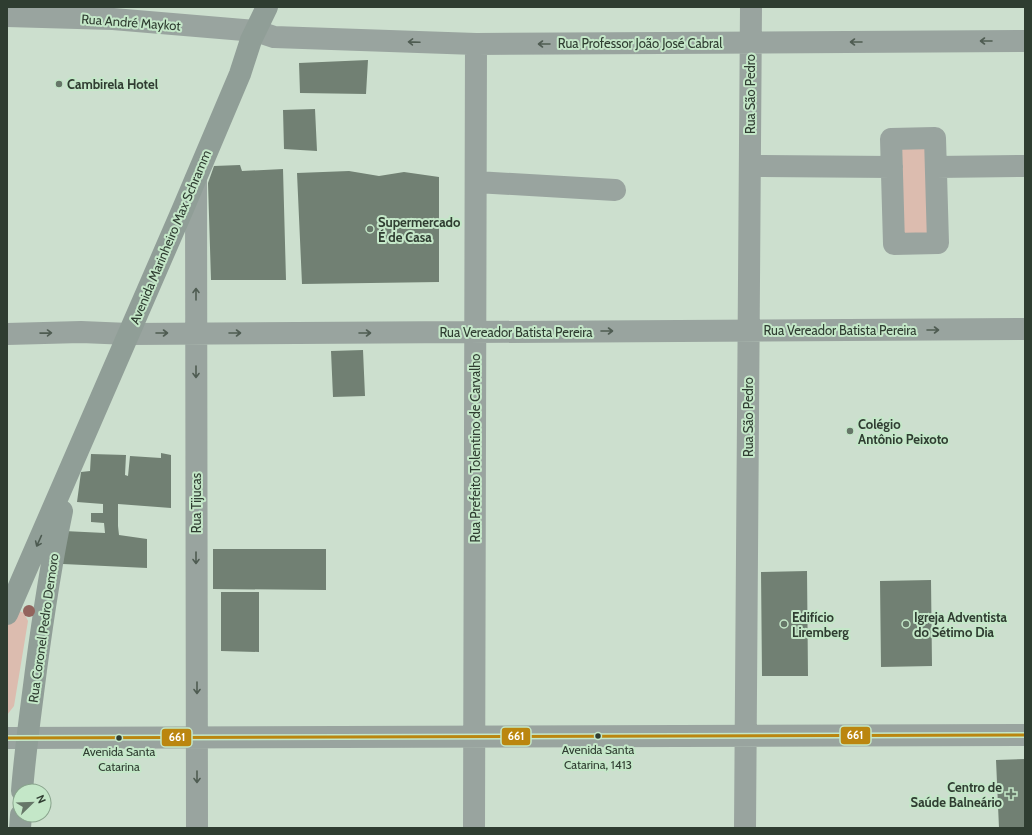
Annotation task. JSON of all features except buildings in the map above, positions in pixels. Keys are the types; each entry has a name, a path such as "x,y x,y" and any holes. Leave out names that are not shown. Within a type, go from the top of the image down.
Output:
{"main road":[{"name":"Avenida Marinheiro Max Schramm","path":"72,467 196,179 240,74 251,40 267,7"},
{"path":"7,614 72,467"},
{"name":"Rua Coronel Pedro Demoro","path":"21,783 17,739 52,559 72,467"}],"street":[{"name":"Rua São Pedro","path":"745,828 751,7"},
{"name":"Rua André Maykot","path":"7,16 113,19 256,30"},
{"name":"Rua Professor João José Cabral","path":"256,30 274,37 476,44 1025,41"},
{"name":"Rua Prefeito Tolentino de Carvalho","path":"474,828 476,44"},
{"path":"935,138 938,243 894,244 892,167 891,139 935,138"},
{"path":"750,166 892,167"},
{"path":"936,167 1025,166"},
{"name":"Rua Tijucas","path":"196,179 197,828"},
{"path":"476,182 615,190"},
{"name":"Rua Vereador Batista Pereira","path":"7,334 81,332 129,334 1025,329"},
{"path":"17,739 1025,735"}],"shaded area":[{"path":"931,142 933,238 898,239 896,143"},
{"path":"17,610 24,613 28,621 14,706 7,715 7,623"}],"transit line":[{"name":"661","path":"7,738 1025,735"}],"place":[{"name":"Cambirela Hotel","path":"59,84"},
{"name":"Supermercado É de Casa","path":"370,229"},
{"name":"Colégio Antônio Peixoto","path":"850,431"},
{"name":"Edifício Liremberg","path":"784,624"},
{"name":"Igreja Adventista do Sétimo Dia","path":"906,624"},
{"name":"Avenida Santa Catarina, 1413","path":"598,736"},
{"name":"Avenida Santa Catarina","path":"119,738"},
{"name":"Centro de Saúde Balneário","path":"1011,794"}]}
